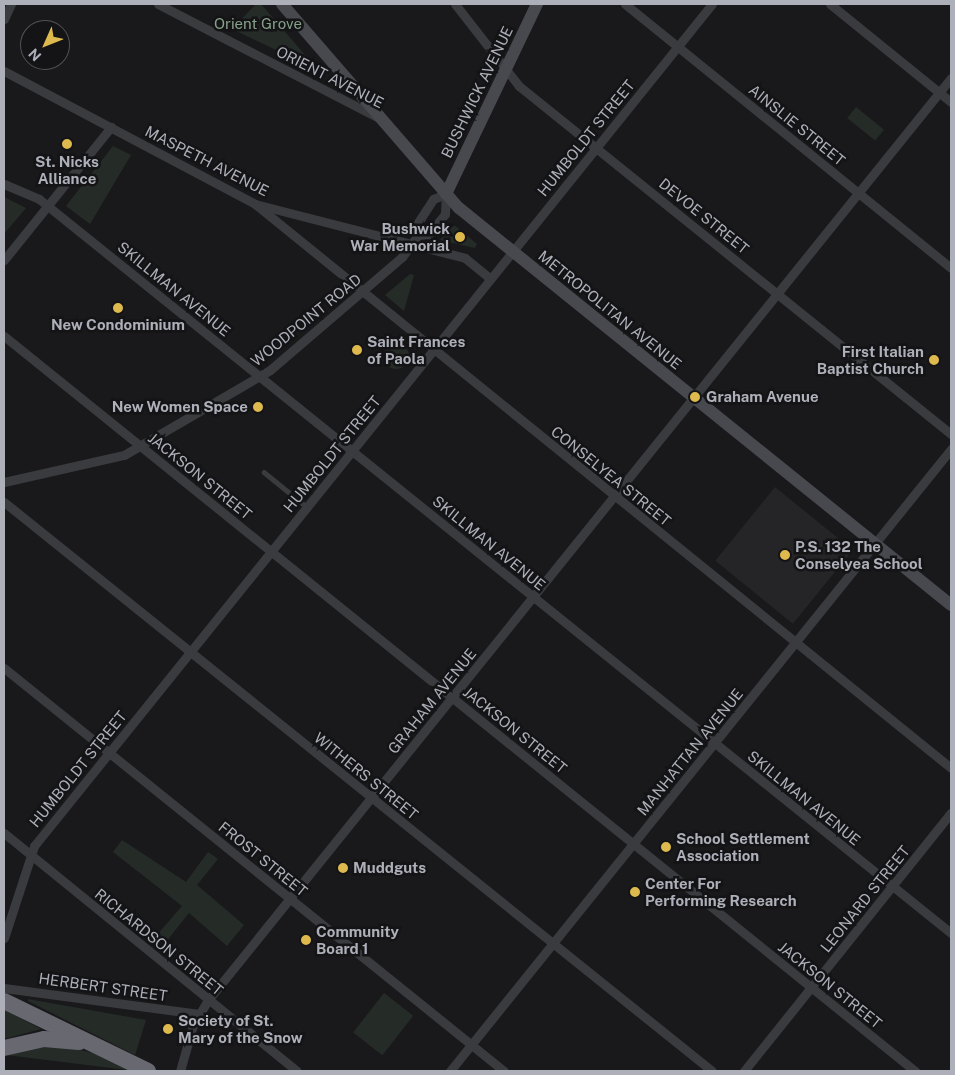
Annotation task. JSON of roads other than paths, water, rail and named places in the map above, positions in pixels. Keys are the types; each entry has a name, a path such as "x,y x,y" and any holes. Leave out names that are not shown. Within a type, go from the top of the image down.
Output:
{"highway":[{"path":"4,1001 148,1071"},
{"path":"4,1048 44,1039 102,1048"}],"main road":[{"name":"METROPOLITAN AVENUE","path":"282,4 446,194 512,252 951,605"},
{"name":"BUSHWICK AVENUE","path":"446,194 537,4"}],"street":[{"path":"4,19 12,4"},
{"name":"ORIENT AVENUE","path":"158,4 382,120"},
{"name":"DEVOE STREET","path":"456,4 520,86 951,434"},
{"name":"AINSLIE STREET","path":"625,4 951,268"},
{"name":"HUMBOLDT STREET","path":"4,938 31,855 109,752 712,4"},
{"path":"830,4 951,102"},
{"name":"MASPETH AVENUE","path":"4,71 255,204 411,246 464,258 490,278"},
{"name":"GRAHAM AVENUE","path":"180,1071 199,1014 208,1000 951,78"},
{"path":"4,260 111,127"},
{"name":"SKILLMAN AVENUE","path":"4,184 47,206 951,933"},
{"name":"WOODPOINT ROAD","path":"4,482 124,455 260,376 362,293 411,246 418,235 417,224 433,199 446,194 445,214 429,234 418,235"},
{"name":"CONSELYEA STREET","path":"255,204 362,293 951,768"},
{"name":"JACKSON STREET","path":"4,336 915,1071"},
{"name":"MANHATTAN AVENUE","path":"450,1071 951,449"},
{"name":"WITHERS STREET","path":"4,502 712,1071"},
{"name":"FROST STREET","path":"4,668 504,1071"},
{"name":"LEONARD STREET","path":"744,1071 951,813"},
{"name":"RICHARDSON STREET","path":"4,833 297,1071"},
{"name":"HERBERT STREET","path":"4,988 199,1014"}],"lane":[{"path":"264,472 307,507"}],"place":[{"name":"St. Nicks Alliance","path":"67,144"},
{"name":"Bushwick War Memorial","path":"460,237"},
{"name":"New Condominium","path":"118,308"},
{"name":"Saint Frances of Paola","path":"357,350"},
{"name":"First Italian Baptist Church","path":"934,360"},
{"name":"Graham Avenue","path":"695,397"},
{"name":"New Women Space","path":"258,407"},
{"name":"P.S. 132 The Conselyea School","path":"785,555"},
{"name":"School Settlement Association","path":"666,847"},
{"name":"Muddguts","path":"343,868"},
{"name":"Center For Performing Research","path":"635,892"},
{"name":"Community Board 1","path":"306,940"},
{"name":"Society of St. Mary of the Snow","path":"168,1029"}],"park label":[{"name":"Orient Grove","path":"258,24"}]}
